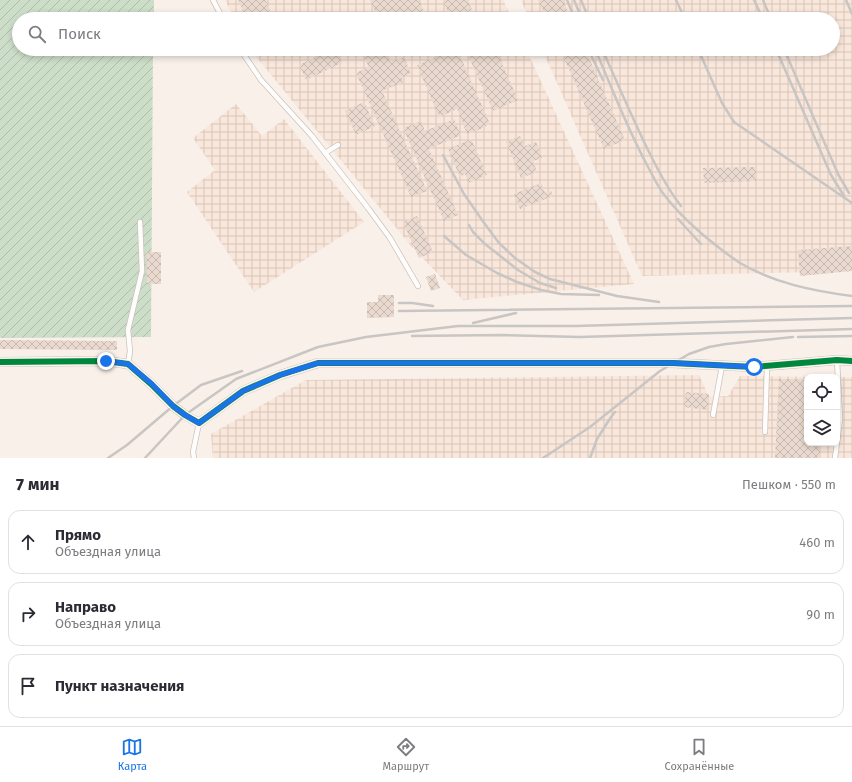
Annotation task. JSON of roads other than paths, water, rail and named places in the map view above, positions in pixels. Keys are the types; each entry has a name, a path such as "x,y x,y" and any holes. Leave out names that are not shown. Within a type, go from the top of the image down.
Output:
{"street":[{"path":"0,362 106,361 128,364 152,384 173,406 199,423 243,391 280,375 318,363 673,363 754,367 837,360 852,361"}],"lane":[{"path":"212,0 219,12"},
{"path":"245,56 261,80 312,136 390,238 418,286"},
{"path":"325,153 338,145"},
{"path":"128,364 130,351 128,330 142,271 140,222"},
{"path":"837,360 840,410"},
{"path":"713,415 722,366"},
{"path":"765,432 767,366"},
{"path":"194,458 193,452 199,423"},
{"path":"835,458 837,446"}],"railway":[{"path":"567,0 572,12"},
{"path":"574,0 579,12"},
{"path":"581,0 586,12"},
{"path":"676,0 682,12"},
{"path":"754,0 760,12"},
{"path":"763,0 768,12"},
{"path":"846,0 852,14"},
{"path":"591,56 603,80"},
{"path":"598,56 633,137 654,178 666,198 685,219 740,263 766,276 808,289 852,296"},
{"path":"605,56 658,170 681,206"},
{"path":"701,56 722,103 734,122 852,203"},
{"path":"779,56 831,175 844,196"},
{"path":"787,56 838,174 849,193"},
{"path":"443,155 464,194 499,243 515,258 535,272 550,279 617,296 659,302"},
{"path":"678,219 701,244"},
{"path":"469,225 473,232 485,244 518,270 540,283 556,288"},
{"path":"444,236 466,255 497,273 517,282 541,290 561,294 599,295"},
{"path":"399,303 433,306"},
{"path":"399,311 852,306"},
{"path":"473,323 516,313"},
{"path":"145,458 185,415 236,379 318,347 366,337 458,326 576,326 852,318"},
{"path":"412,336 502,335 580,337 852,329"},
{"path":"798,337 852,336"},
{"path":"543,458 590,427 660,371 689,354 709,347 726,344 793,337"},
{"path":"108,458 127,445 173,406 201,385 242,371"},
{"path":"590,458 597,439 615,412"}]}
